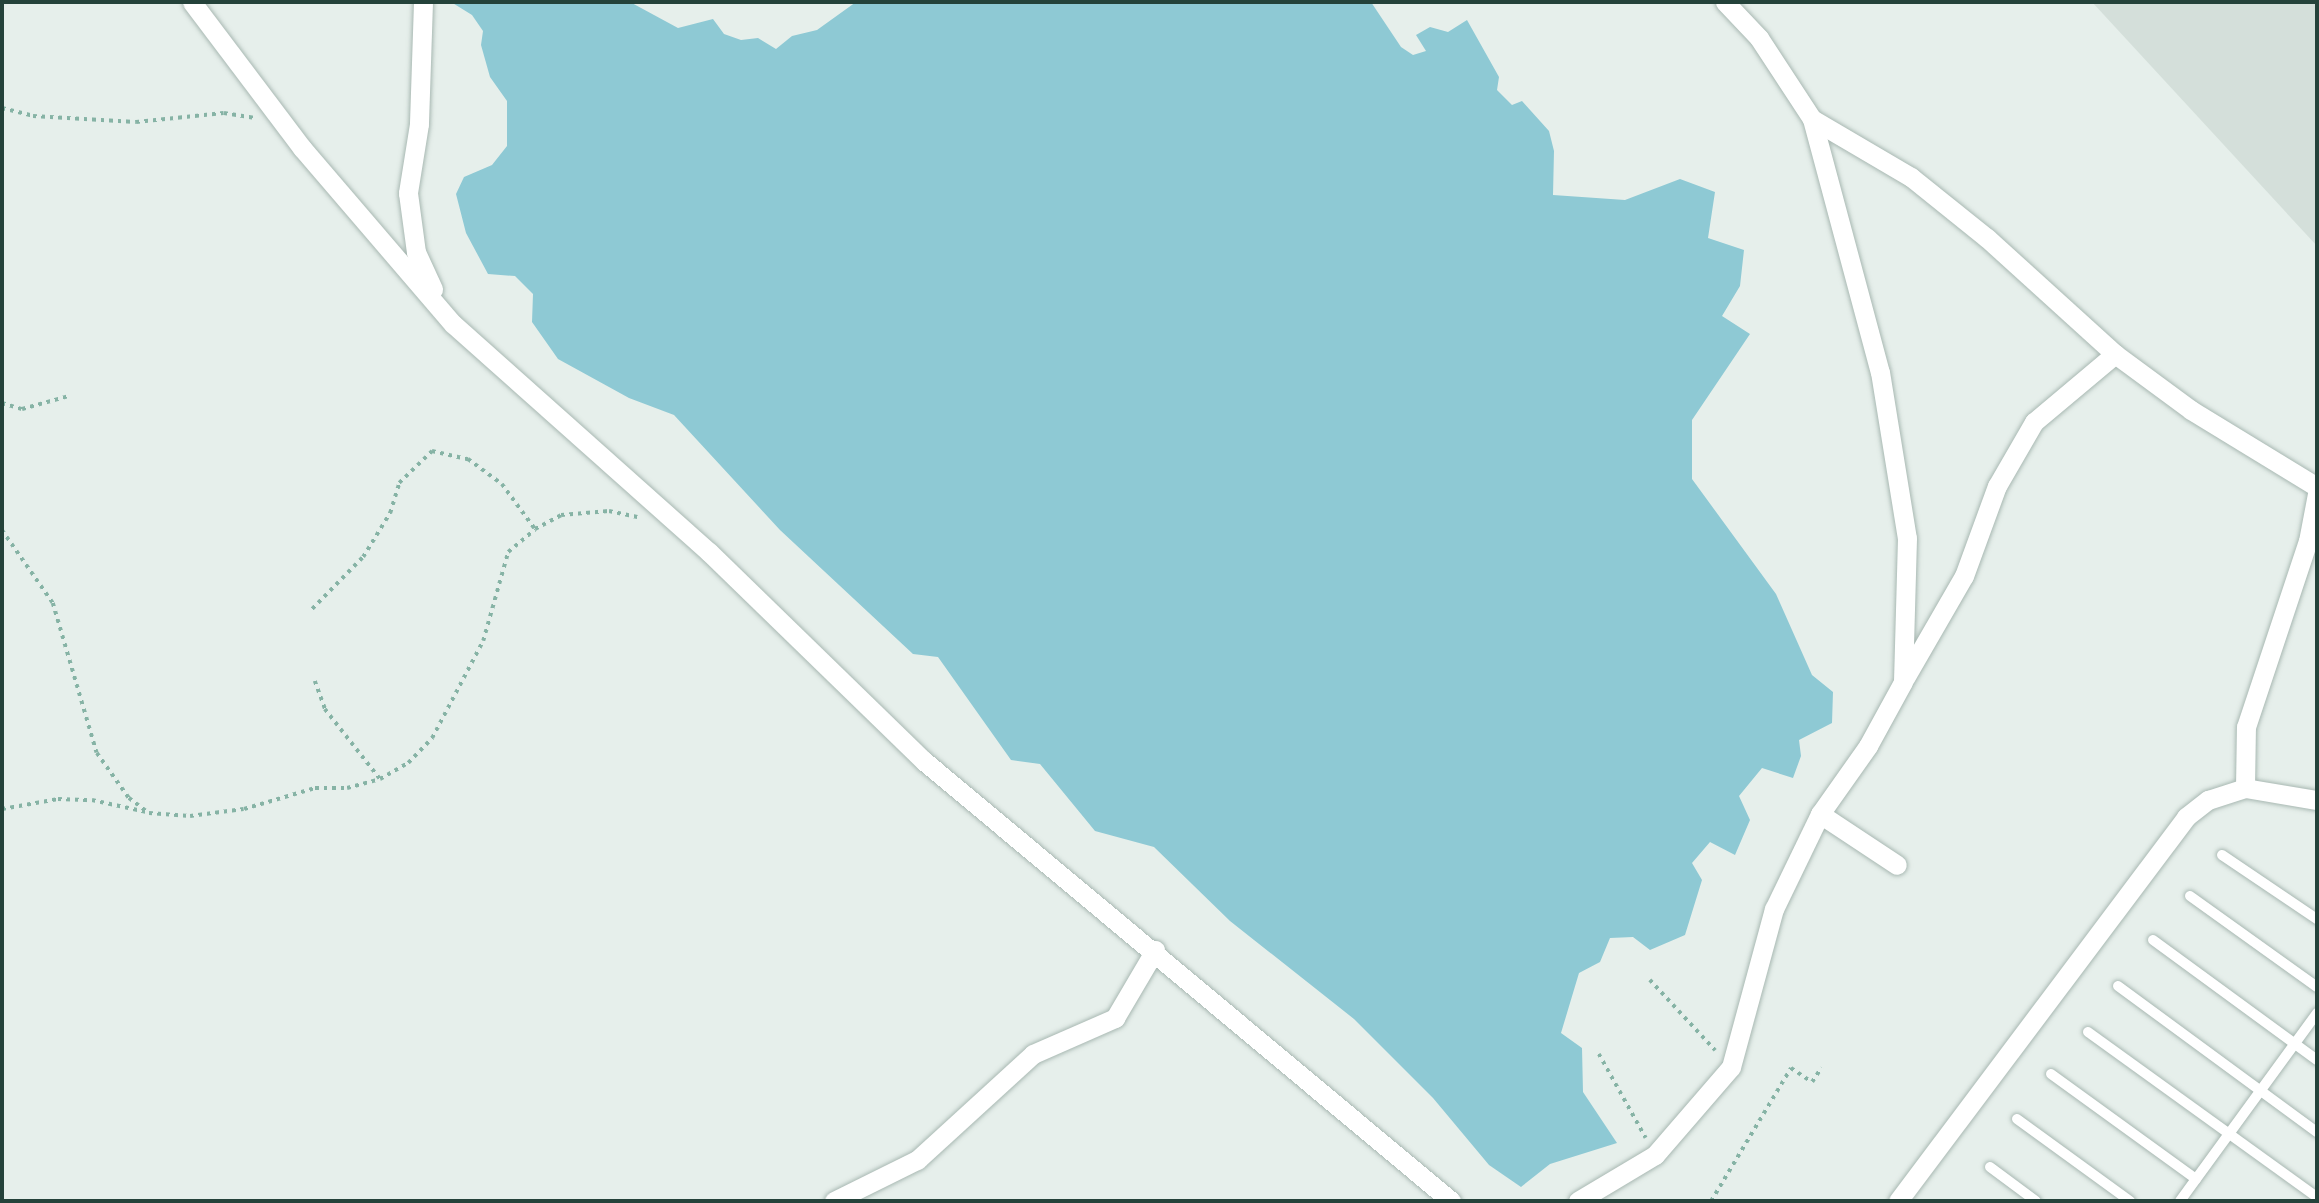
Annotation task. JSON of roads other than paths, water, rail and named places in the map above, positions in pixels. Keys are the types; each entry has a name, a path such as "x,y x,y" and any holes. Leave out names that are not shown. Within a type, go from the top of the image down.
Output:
{"street":[{"path":"192,2 302,148 453,324 709,552 923,761 1155,950 1451,1201"},
{"path":"423,2 419,124 408,193 416,252 442,309"},
{"path":"1725,2 1759,38 1812,120 1853,262 1884,397 1907,538 1903,682"},
{"path":"1812,120 1911,177 1987,238 2115,354 2191,411 2317,486"},
{"path":"1578,1201 1656,1155 1731,1067 1773,909 1820,814 1868,746 1964,576 1997,486 2034,422 2115,354"},
{"path":"2245,788 2246,727 2308,541 2317,495"},
{"path":"1898,1201 2175,827 2208,800 2245,788 2317,800"},
{"path":"1820,814 1897,865"},
{"path":"834,1201 917,1160 1033,1054 1115,1018 1155,950"}],"lane":[{"path":"2222,855 2317,919"},
{"path":"2190,896 2317,988"},
{"path":"2153,940 2317,1060"},
{"path":"2118,986 2317,1132"},
{"path":"2180,1201 2317,1013"},
{"path":"2088,1032 2317,1197"},
{"path":"2051,1074 2196,1179"},
{"path":"2017,1119 2130,1201"},
{"path":"1990,1167 2036,1201"}],"water":[{"path":"451,2 630,2 678,28 713,19 724,34 741,40 758,38 776,49 792,36 817,30 856,2 1371,2 1401,47 1413,55 1426,51 1416,35 1430,27 1448,32 1467,20 1499,77 1497,90 1512,105 1522,101 1549,131 1554,151 1553,195 1625,200 1680,179 1715,192 1708,238 1744,250 1740,286 1722,316 1750,334 1692,420 1692,479 1776,594 1812,675 1833,692 1832,723 1799,740 1801,756 1793,778 1762,768 1739,796 1750,820 1735,855 1710,842 1692,863 1702,880 1685,935 1650,950 1633,937 1610,938 1600,962 1579,973 1561,1033 1582,1048 1583,1092 1617,1143 1550,1164 1521,1187 1489,1165 1433,1098 1354,1019 1230,921 1154,847 1095,831 1040,764 1011,760 938,657 913,654 780,530 674,415 629,398 558,359 532,322 533,294 515,276 488,274 466,233 456,194 464,177 492,165 507,146 507,101 490,77 481,45 483,31 472,15"}]}
